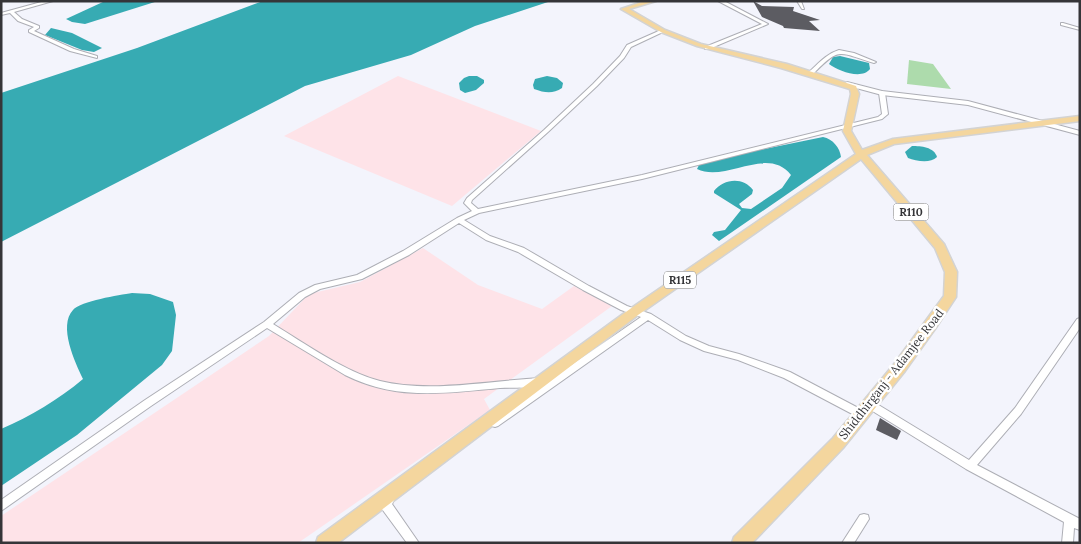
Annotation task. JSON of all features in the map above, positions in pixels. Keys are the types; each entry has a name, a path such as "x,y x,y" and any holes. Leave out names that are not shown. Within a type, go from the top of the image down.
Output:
{"main road":[{"path":"647,2 624,8 663,31 708,48 810,74 846,84 853,88 855,94 847,126"},
{"name":"R115","path":"324,543 634,312 862,154 893,142 1080,118"},
{"name":"Shiddhirganj - Adamjee Road","path":"740,543 838,443 931,326 950,297 952,280 949,265 940,247 855,147 847,126"}],"street":[{"path":"1,14 51,1"},
{"path":"708,48 766,24 720,1"},
{"path":"799,1 804,8"},
{"path":"11,11 20,20 37,27 31,31 72,50 95,58"},
{"path":"1063,24 1080,29"},
{"path":"477,211 467,203 469,199 595,85 622,57 629,46 663,31"},
{"path":"810,74 830,54 846,52 874,62"},
{"path":"846,84 882,93 968,103 1080,133"},
{"path":"1,506 148,403 267,324 310,290 360,277 406,253 477,211 642,177 883,116 882,93"},
{"path":"459,220 488,238 520,250 586,288 634,312 648,316 683,338 708,349 739,357 788,375 861,414"},
{"path":"414,543 390,512 386,505 387,501 648,316"},
{"path":"970,466 1018,410 1080,321"},
{"path":"267,324 361,378 386,385 418,389 443,389 543,381"},
{"path":"869,404 970,466 1075,522 1067,543"},
{"path":"847,543 864,519"}],"shaded area":[{"path":"398,76 541,131 452,206 284,136"},
{"path":"423,248 478,285 542,309 574,286 612,306 484,399 490,410 298,543 1,543 1,516 269,336 309,294 360,282"}],"green space":[{"path":"909,60 933,64 951,89 907,84"}],"water":[{"path":"105,1 158,1 85,24 66,19"},
{"path":"263,1 551,1 475,26 411,55 305,86 1,242 1,93 137,48"},
{"path":"51,28 72,33 102,48 94,52 82,50 45,35"},
{"path":"840,56 869,63 870,69 861,74 856,74 844,72 829,64 833,57"},
{"path":"469,76 477,76 484,80 484,83 476,90 465,93 460,90 459,83"},
{"path":"547,76 557,78 563,83 562,88 549,92 534,89 535,79"},
{"path":"823,137 835,144 841,157 719,241 712,235 714,232 725,230 741,210 714,193 718,187 733,181 739,181 749,186 753,190 752,194 739,204 742,208 751,209 782,188 791,175 781,167 770,163 721,172 708,172 697,169 699,165"},
{"path":"912,146 930,149 937,157 931,161 919,161 908,158 905,152"},
{"path":"132,293 150,294 173,302 176,315 172,351 162,365 77,435 1,486 1,429 44,407 83,379 72,354 67,334 69,317 73,310 92,301"}],"building":[{"path":"753,1 762,6 794,7 793,11 820,20 809,21 820,31 784,28 762,17"},
{"path":"880,418 901,431 897,440 876,430"}]}
